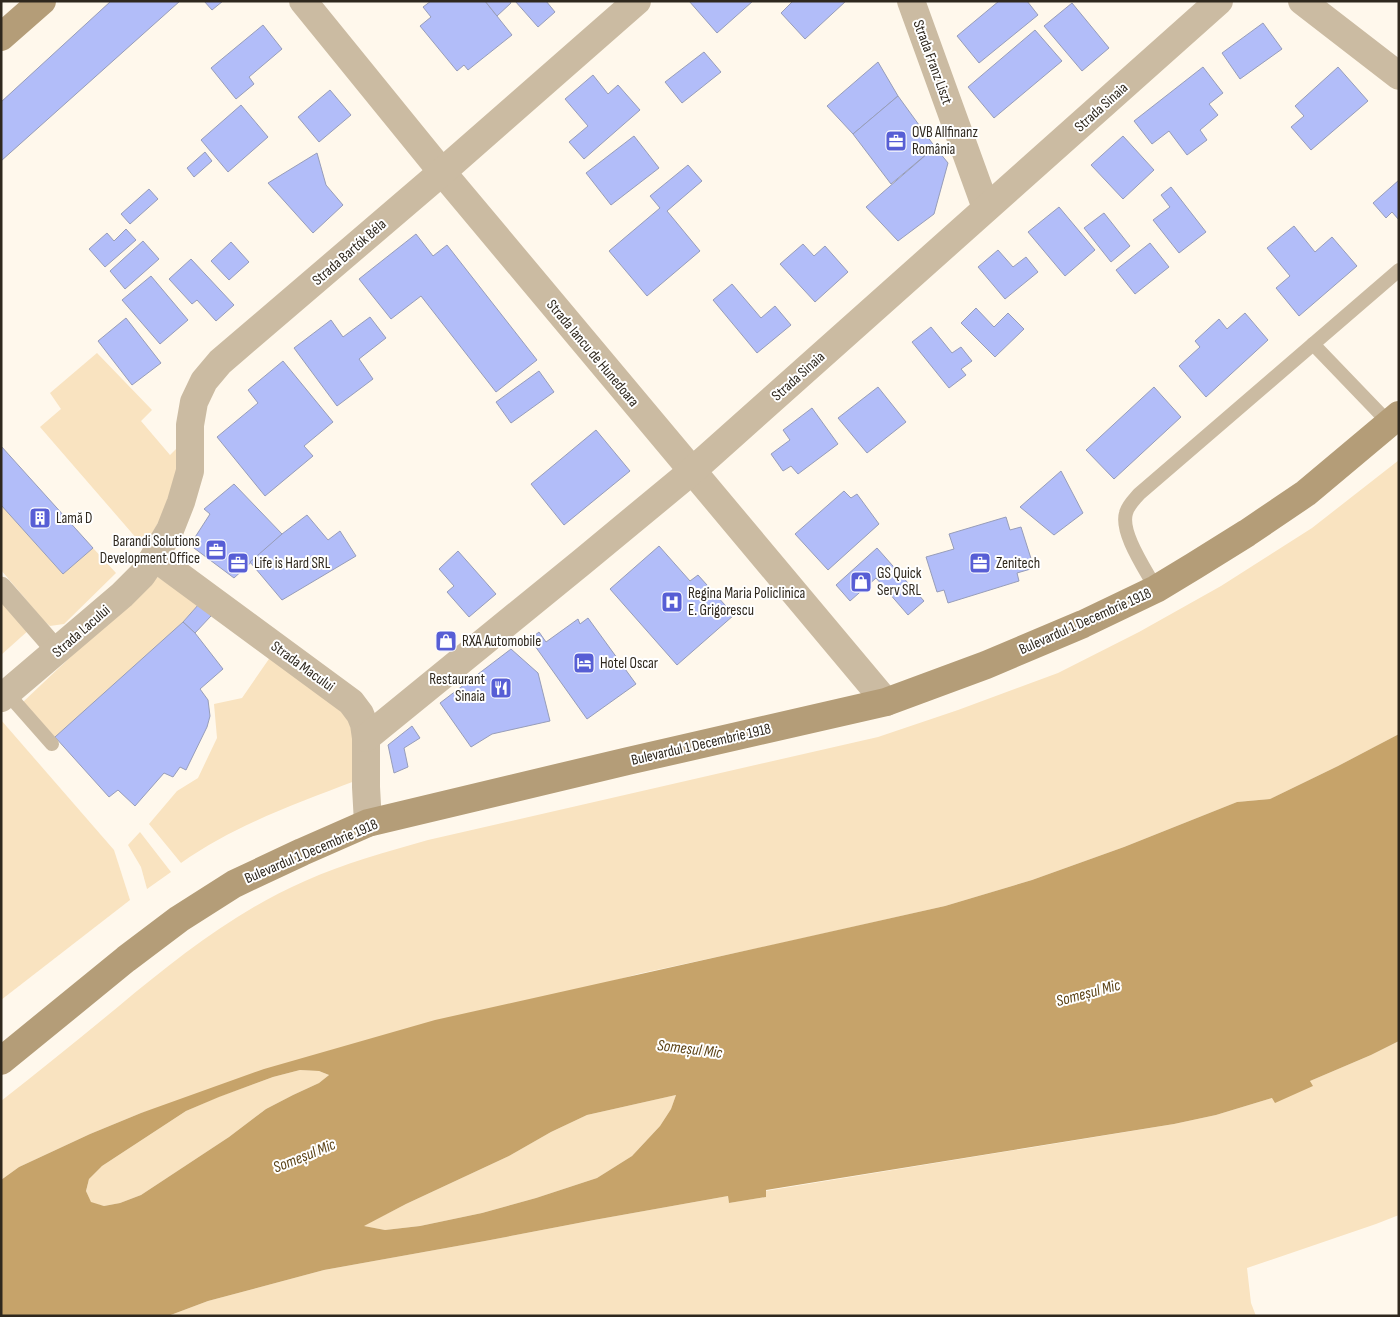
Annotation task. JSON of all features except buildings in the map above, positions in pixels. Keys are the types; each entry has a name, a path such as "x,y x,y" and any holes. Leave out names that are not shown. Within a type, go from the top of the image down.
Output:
{"main road":[{"path":"1,37 39,2"},
{"name":"Bulevardul 1 Decembrie 1918","path":"1,1061 126,960 187,914 234,884 302,852 368,823 886,702 986,665 1083,624 1156,588 1247,533 1306,493 1394,419"}],"street":[{"name":"Strada Iancu de Hunedoara","path":"303,1 442,172 886,702"},
{"name":"Strada Bartók Béla","path":"154,557 170,530 190,471 190,425 194,402 204,381 220,362 442,172 637,1"},
{"name":"Strada Franz Liszt","path":"911,1 986,208"},
{"name":"Strada Sinaia","path":"366,738 692,471 1219,1"},
{"path":"1302,1 1399,76"},
{"name":"Strada Lacului","path":"4,695 122,595 142,575 154,557"},
{"name":"Strada Macului","path":"154,557 351,702 360,714 366,738 368,823"},
{"path":"1,587 57,651"}],"lane":[{"path":"1156,588 1128,538 1125,514 1129,505 1139,494 1313,344 1397,275"},
{"path":"1313,344 1394,419"},
{"path":"4,695 52,744"}],"shaded area":[{"path":"97,353 152,410 141,421 170,455 180,445 182,453 165,511 144,547 40,427 61,409 50,393"},
{"path":"1399,460 1399,734 1338,766 1270,799 1237,802 1124,847 1032,880 945,906 638,974 141,1113 19,1167 1,1180 1,1101 185,953 231,921 280,893 335,869 428,840 878,737 1058,673 1139,632 1221,586 1312,528"},
{"path":"1,505 63,574 93,548 116,573 64,624 50,626 44,621 1,570"},
{"path":"156,576 199,604 181,624 55,737 23,702"},
{"path":"1,597 30,629 1,655"},
{"path":"271,656 352,714 355,781 244,826 181,863 149,824 177,791 198,778 217,738 214,704 242,698"},
{"path":"1,720 114,850 130,900 1,1000"},
{"path":"140,832 171,872 147,889 141,867 128,845"},
{"path":"1399,1041 1399,1215 1247,1268 1251,1303 1256,1316 168,1316 208,1301 324,1270 728,1196 729,1203 766,1197 765,1191 1174,1124 1216,1115 1312,1086 1310,1081"},
{"path":"300,1070 319,1071 329,1075 319,1083 266,1109 229,1137 141,1195 120,1203 104,1206 91,1203 86,1191 89,1179 102,1166 186,1111 273,1077"},
{"path":"676,1095 671,1109 660,1126 632,1156 597,1178 482,1213 420,1226 385,1230 363,1226 509,1156 551,1132 587,1115"}],"water":[{"name":"Someșul Mic","path":"1399,734 1399,1041 1310,1081 1313,1086 1275,1103 1272,1098 1216,1115 1174,1124 766,1190 766,1197 729,1203 728,1196 324,1270 208,1301 168,1316 1,1316 1,1180 19,1167 141,1113 264,1069 435,1020 945,906 1032,880 1124,847 1237,802 1270,799","holes":["300,1070 319,1071 329,1075 319,1083 266,1109 229,1137 141,1195 120,1203 104,1206 91,1202 86,1191 89,1179 102,1166 186,1111 273,1077","676,1095 671,1109 660,1126 632,1156 597,1178 482,1213 420,1226 385,1230 364,1226 406,1204 509,1156 551,1132 587,1115"]}],"place":[{"name":"OVB Allfinanz România","path":"896,141"},
{"name":"Lamă D","path":"40,518"},
{"name":"Barandi Solutions Development Office","path":"216,550"},
{"name":"Life is Hard SRL","path":"238,563"},
{"name":"Zenitech","path":"980,563"},
{"name":"GS Quick Serv SRL","path":"861,582"},
{"name":"Regina Maria Policlinica E. Grigorescu","path":"672,602"},
{"name":"RXA Automobile","path":"446,641"},
{"name":"Hotel Oscar","path":"584,663"},
{"name":"Restaurant Sinaia","path":"501,688"}]}
